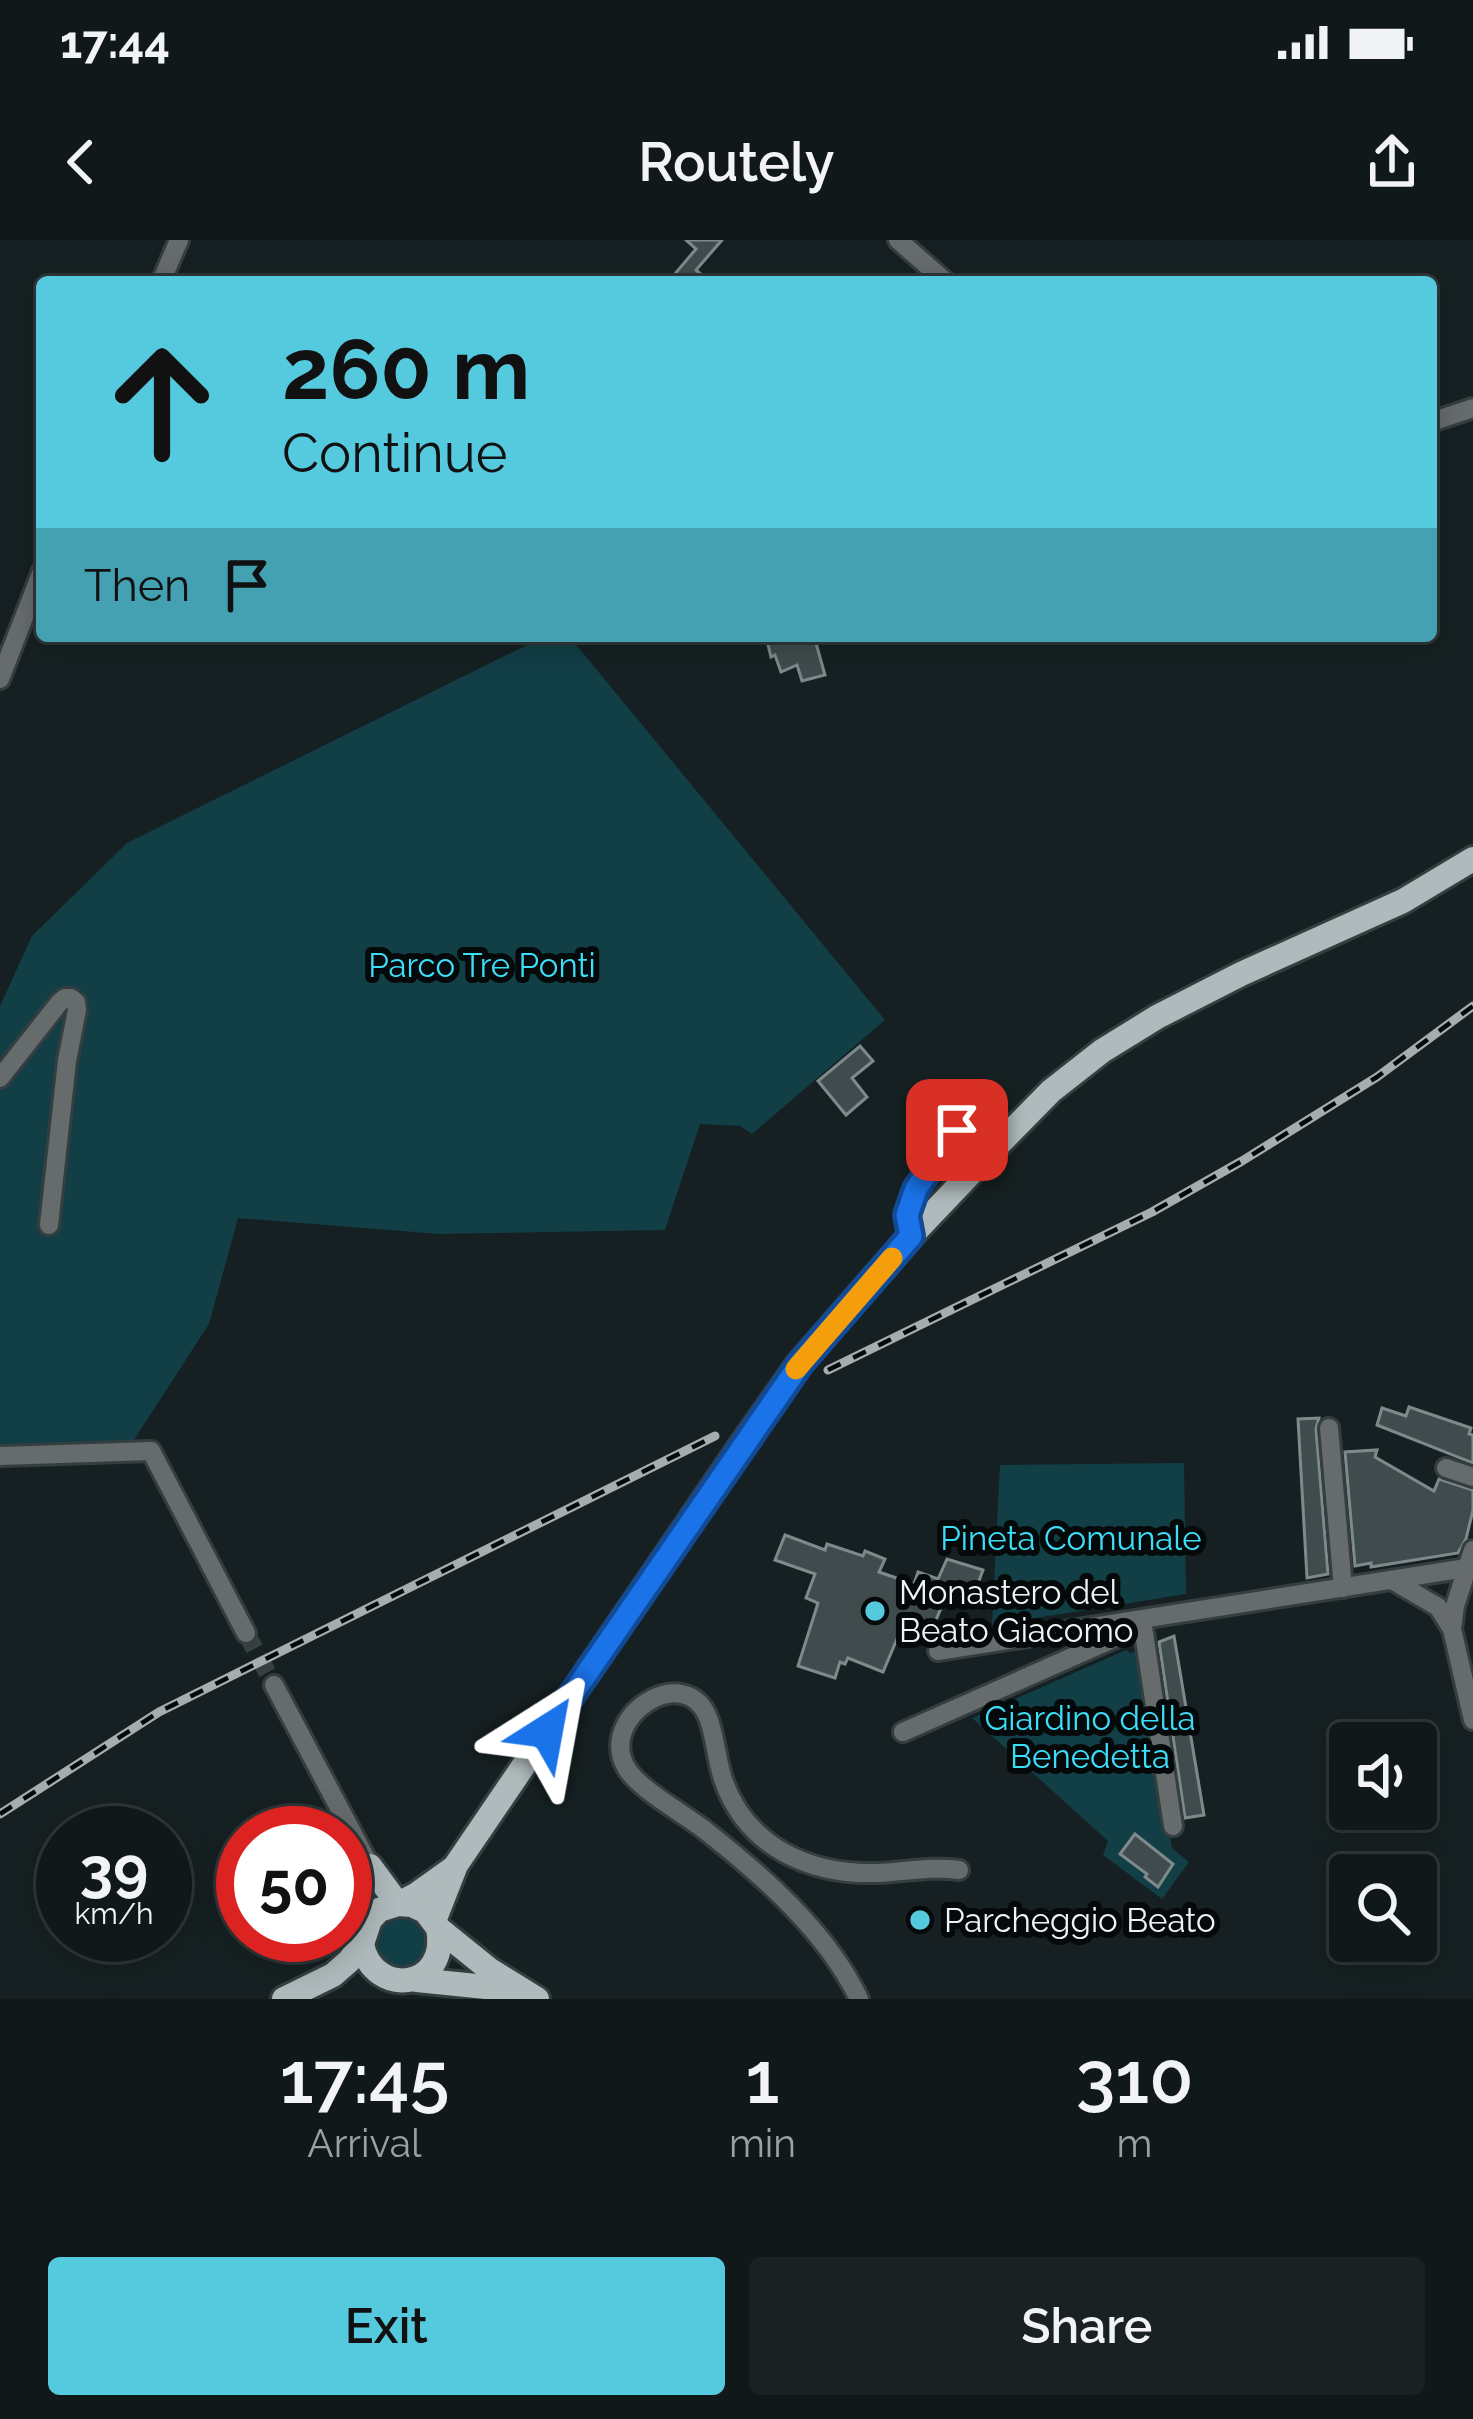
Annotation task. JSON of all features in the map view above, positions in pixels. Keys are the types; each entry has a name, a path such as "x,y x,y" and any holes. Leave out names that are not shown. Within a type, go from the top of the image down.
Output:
{"main road":[{"path":"418,1980 438,1958 441,1943 436,1925 456,1865 800,1364 911,1236 1051,1091 1102,1051 1241,974 1403,901 1473,859"},
{"path":"372,1923 388,1907 417,1894 456,1865"},
{"path":"372,1871 388,1907"},
{"path":"388,1907 412,1905 425,1911 490,1970 537,1999"},
{"path":"284,1999 333,1975 347,1962"},
{"path":"368,1962 380,1977 392,1982 486,1987 525,1999"},
{"path":"314,1986 380,1977"}],"street":[{"path":"164,276 179,240"},
{"path":"898,240 939,276"},
{"path":"1437,420 1473,408"},
{"path":"0,679 36,586"},
{"path":"0,1078 65,998 76,1002 49,1226"},
{"path":"911,1236 907,1215 916,1189 957,1130"},
{"path":"1329,1428 1343,1588"},
{"path":"0,1456 151,1450 246,1633"},
{"path":"1446,1468 1473,1477"},
{"path":"938,1651 1392,1580 1471,1561"},
{"path":"1452,1629 1471,1561"},
{"path":"1392,1580 1438,1607 1452,1629 1473,1720"},
{"path":"903,1732 1115,1638 1142,1620"},
{"path":"1142,1620 1173,1826"},
{"path":"1465,1677 1473,1644"},
{"path":"274,1685 338,1806"},
{"path":"859,1999 842,1966 778,1894 708,1833 630,1775 620,1743 642,1703 658,1695 680,1694 699,1702 737,1811 778,1852 810,1866 858,1873 959,1870"}],"green space":[{"name":"Parco Tre Ponti","path":"533,642 574,642 885,1020 752,1134 740,1126 700,1124 665,1230 439,1234 238,1218 209,1324 130,1446 0,1450 0,1006 32,936 127,843"},
{"name":"Pineta Comunale","path":"1184,1463 1186,1594 992,1625 1000,1465"},
{"name":"Giardino della Benedetta","path":"1126,1650 1145,1654 1172,1848 1189,1862 1162,1899 1103,1855 1108,1841 972,1718"},
{"path":"400,1916 418,1924 426,1942 418,1960 400,1968 382,1960 374,1942 382,1924"}],"building":[{"path":"686,240 722,240 696,270 703,276 673,276 696,249"},
{"path":"767,642 816,642 825,675 802,681 797,665 781,672 775,655 771,657"},
{"path":"860,1046 873,1061 852,1078 867,1097 846,1115 818,1081"},
{"path":"1409,1407 1471,1428 1473,1463 1377,1425 1382,1408 1406,1416"},
{"path":"1319,1418 1316,1429 1328,1574 1307,1578 1298,1419"},
{"path":"1377,1450 1375,1457 1434,1491 1439,1479 1473,1490 1473,1510 1458,1553 1355,1566 1345,1452"},
{"name":"Monastero del Beato Giacomo","path":"785,1535 825,1550 827,1544 863,1556 865,1551 885,1559 879,1572 914,1584 918,1572 938,1579 947,1559 983,1570 974,1594 951,1585 927,1641 912,1645 897,1639 883,1672 848,1658 845,1664 840,1662 835,1678 798,1666 818,1603 806,1598 815,1574 775,1560"},
{"path":"1174,1636 1204,1815 1185,1818 1159,1642"},
{"path":"1135,1834 1173,1864 1158,1887 1120,1854"}],"tunnel":[{"path":"246,1633 274,1685"}],"railway":[{"path":"828,1370 1152,1212 1377,1077 1473,1006"},
{"path":"0,1814 159,1712 715,1436"}],"slow traffic":[{"path":"796,1369 892,1258"}],"place":[{"name":"Monastero del Beato Giacomo","path":"875,1611"},
{"name":"Parcheggio Beato","path":"920,1920"}],"route":[{"path":"547,1731 800,1364 911,1236 907,1215 916,1189 957,1130"}]}
